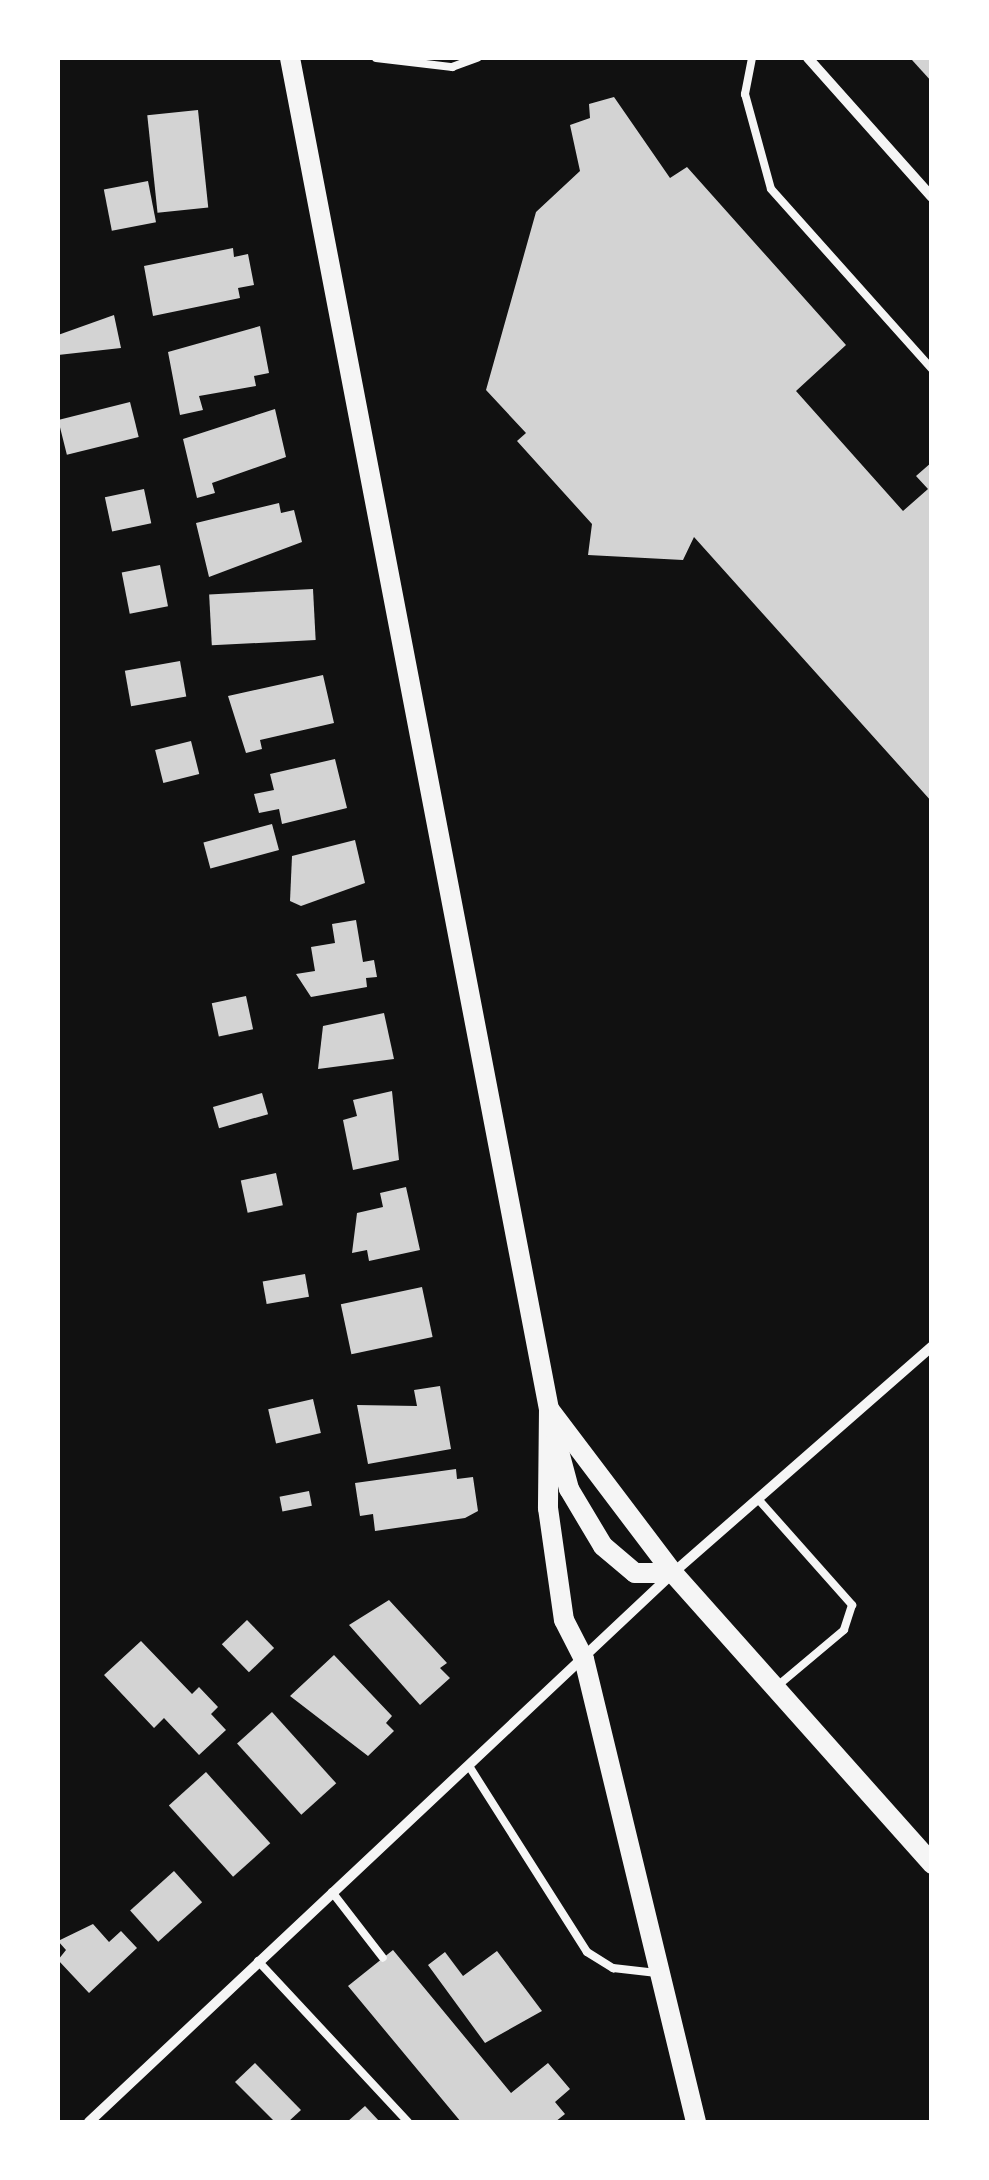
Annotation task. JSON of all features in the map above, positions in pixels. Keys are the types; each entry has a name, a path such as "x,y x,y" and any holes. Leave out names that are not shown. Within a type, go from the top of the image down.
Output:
{"main road":[{"path":"290,58 548,1409 569,1489 603,1546 636,1573 674,1573"},
{"path":"548,1409 674,1573 932,1864"},
{"path":"548,1409 548,1508 564,1620 584,1660 696,2122"}],"street":[{"path":"808,58 932,198"},
{"path":"89,2122 674,1573 932,1346"}],"lane":[{"path":"376,58 452,67 476,58"},
{"path":"752,58 746,94 771,190 932,369"},
{"path":"758,1498 852,1605 844,1630 776,1687"},
{"path":"470,1766 587,1952 613,1968 658,1973"},
{"path":"332,1892 383,1958"},
{"path":"258,1961 408,2122"}],"building":[{"path":"932,58 932,82 912,60"},
{"path":"614,97 670,178 687,167 846,345 796,391 903,511 928,489 916,476 932,462 932,802 694,537 683,560 588,555 592,524 517,441 526,433 486,390 536,212 580,171 570,125 590,118 589,104"},
{"path":"198,110 208,207 158,213 147,115"},
{"path":"148,181 156,222 112,231 104,190"},
{"path":"233,248 234,257 248,254 254,285 238,288 240,298 153,316 144,266"},
{"path":"114,315 121,348 58,355 58,335"},
{"path":"260,326 269,373 254,376 256,386 199,396 203,410 180,415 168,352"},
{"path":"130,402 139,437 67,455 58,420"},
{"path":"275,409 286,457 212,483 215,493 197,498 183,439"},
{"path":"144,489 151,523 112,532 105,497"},
{"path":"279,503 281,513 294,510 302,542 209,577 196,523"},
{"path":"160,565 168,606 130,614 122,572"},
{"path":"313,589 316,640 212,645 209,594"},
{"path":"180,661 186,696 131,706 125,671"},
{"path":"323,675 334,723 260,740 262,749 246,753 228,696"},
{"path":"191,741 199,774 163,783 155,750"},
{"path":"335,759 347,808 282,824 279,809 259,813 254,794 274,790 270,774"},
{"path":"272,824 279,850 210,868 203,842"},
{"path":"355,840 365,883 301,906 290,901 292,856"},
{"path":"356,920 363,962 374,960 377,977 366,978 367,987 311,997 296,974 315,971 311,947 335,943 332,924"},
{"path":"246,996 253,1029 219,1037 212,1003"},
{"path":"384,1013 394,1059 318,1069 323,1026"},
{"path":"392,1091 399,1160 353,1170 343,1120 357,1116 353,1100"},
{"path":"262,1093 268,1114 219,1128 213,1107"},
{"path":"276,1173 283,1205 248,1213 241,1180"},
{"path":"406,1187 420,1250 369,1261 367,1250 352,1253 357,1213 383,1207 380,1193"},
{"path":"305,1274 309,1297 267,1304 263,1281"},
{"path":"422,1287 433,1337 351,1354 341,1304"},
{"path":"440,1386 451,1449 368,1464 357,1405 417,1406 414,1390"},
{"path":"313,1399 321,1433 276,1443 268,1409"},
{"path":"456,1469 457,1479 473,1477 478,1511 465,1518 375,1531 373,1514 360,1516 355,1483"},
{"path":"309,1491 312,1506 282,1511 280,1497"},
{"path":"389,1600 447,1663 440,1668 450,1678 420,1705 349,1625"},
{"path":"247,1620 274,1648 249,1672 222,1644"},
{"path":"141,1641 192,1694 199,1687 218,1707 211,1714 226,1730 199,1755 164,1718 154,1728 104,1675"},
{"path":"334,1655 392,1716 386,1723 394,1731 368,1756 290,1696"},
{"path":"272,1712 336,1783 301,1815 237,1743"},
{"path":"206,1772 270,1843 233,1877 169,1805"},
{"path":"174,1871 202,1902 158,1942 130,1910"},
{"path":"93,1924 109,1942 121,1931 137,1948 89,1993 58,1960 66,1950 58,1941"},
{"path":"393,1950 511,2093 548,2063 570,2089 555,2102 565,2114 555,2122 461,2122 348,1986"},
{"path":"497,1951 542,2011 485,2043 428,1965 445,1952 463,1976"},
{"path":"255,2063 301,2110 288,2122 275,2122 235,2082"},
{"path":"365,2106 380,2122 347,2122"}]}
